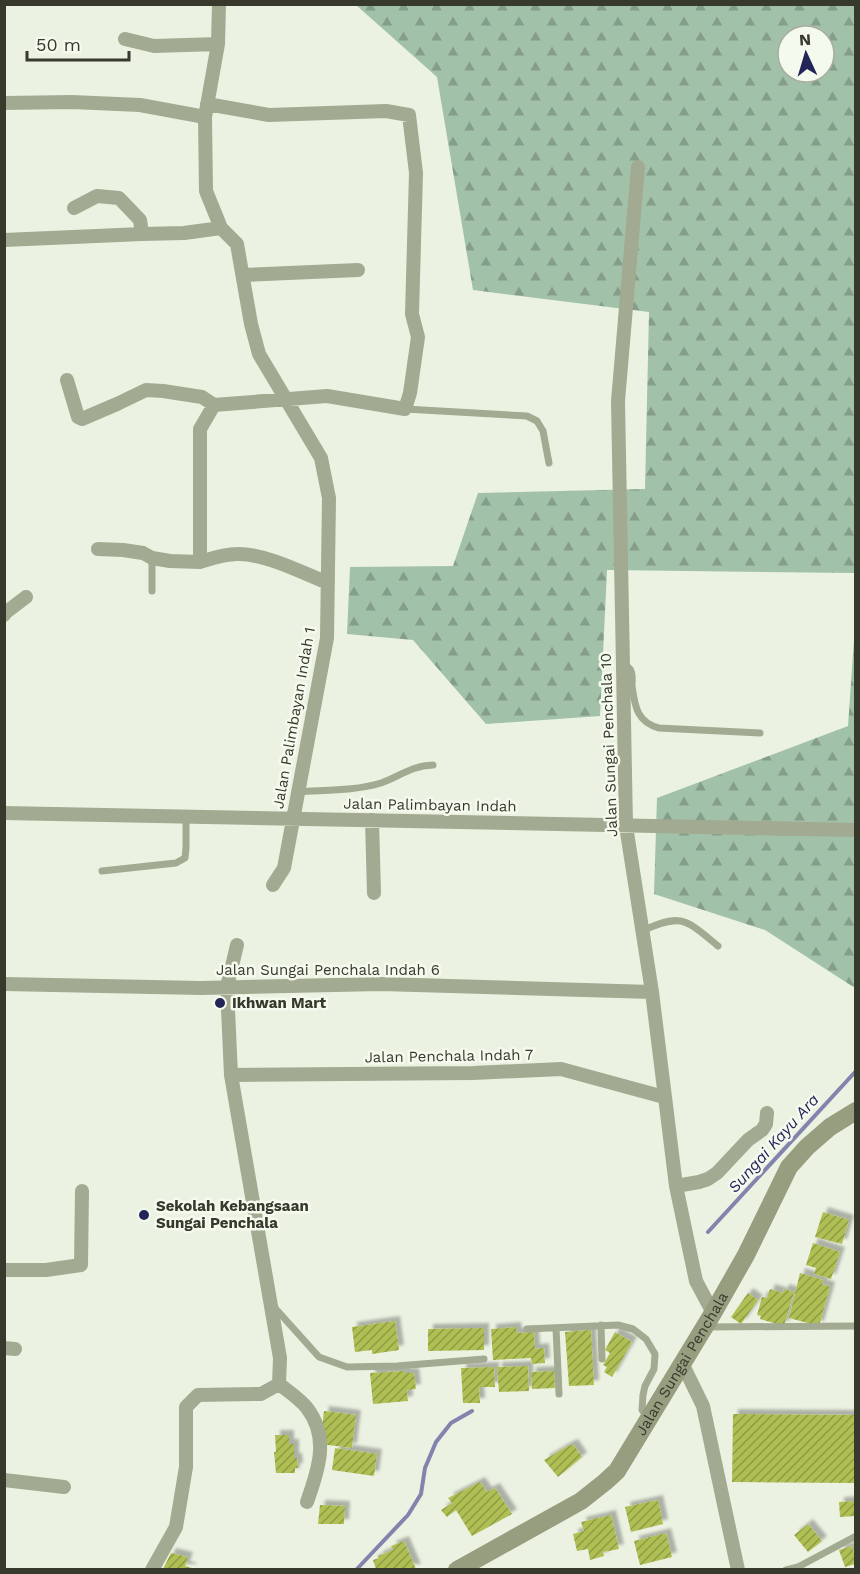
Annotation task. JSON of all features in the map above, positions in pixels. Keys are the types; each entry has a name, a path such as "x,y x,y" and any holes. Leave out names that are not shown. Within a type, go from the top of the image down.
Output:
{"street":[{"name":"Jalan Palimbayan Indah 1","path":"219,4 218,44 206,110 206,191 221,228 237,244 251,324 259,354 321,458 329,498 327,638 292,820"},
{"path":"124,39 154,46 218,44"},
{"path":"4,103 72,102 140,105 269,115 386,111 409,115 416,173 412,314 418,337 410,393 405,409 327,396 214,405 202,397 146,390 82,419 78,417 67,380"},
{"name":"Jalan Sungai Penchala 10","path":"638,167 618,401 626,826 652,992 676,1186 696,1281 708,1320"},
{"path":"74,208 97,196 119,198 140,220 142,234"},
{"path":"5,238 184,233 221,228"},
{"path":"243,275 358,270"},
{"path":"200,562 200,429 214,405"},
{"path":"98,549 117,549 170,561 200,562 222,555 240,554 280,563 328,583"},
{"path":"4,615 26,597"},
{"name":"Jalan Palimbayan Indah","path":"4,813 855,830"},
{"path":"273,885 284,868 292,820"},
{"path":"372,820 374,893"},
{"path":"237,945 227,987 231,1075 280,1358 279,1384"},
{"name":"Jalan Sungai Penchala Indah 6","path":"4,984 227,987 381,984 652,992"},
{"name":"Jalan Penchala Indah 7","path":"231,1075 561,1070 664,1097"},
{"name":"Jalan Sungai Penchala","path":"457,1569 580,1501 617,1471 746,1255 789,1167 830,1126 855,1111"},
{"path":"676,1186 699,1182 717,1173 748,1140 762,1130 766,1124 767,1113"},
{"path":"4,1270 46,1270 81,1265 82,1191"},
{"path":"682,1362 703,1407 740,1568"},
{"path":"279,1384 306,1407 316,1423 320,1445 319,1468 307,1502"},
{"path":"152,1569 176,1527 186,1467 186,1407 198,1395 261,1394 279,1384"},
{"path":"4,1480 64,1487"}],"lane":[{"path":"405,409 527,416 537,421 543,431 549,463"},
{"path":"148,556 152,591"},
{"path":"623,662 631,672 637,709 641,719 649,726 659,729 760,734"},
{"path":"298,792 364,787 382,783 420,765 433,765"},
{"path":"102,871 177,863 185,858 186,817"},
{"path":"642,931 661,922 681,920 690,923 718,946"},
{"path":"271,1304 319,1357 347,1367 397,1366 484,1359"},
{"path":"708,1320 855,1326"},
{"path":"601,1325 602,1359"},
{"path":"527,1329 618,1325 633,1329 646,1339 655,1354 654,1369 643,1395 642,1410 649,1419"},
{"path":"556,1328 559,1394"},
{"path":"786,1569 798,1567 855,1536"}],"green space":[{"path":"356,5 855,5 855,573 607,570 600,716 486,724 413,640 347,634 350,567 453,566 478,493 645,489 649,312 473,290 437,77"},
{"path":"855,625 855,988 765,930 654,894 657,798 848,726"}],"building":[{"path":"823,1212 849,1220 842,1244 815,1237"},
{"path":"813,1243 840,1252 831,1279 814,1274 816,1268 806,1265"},
{"path":"800,1273 823,1280 822,1284 830,1287 819,1326 789,1318"},
{"path":"770,1289 783,1293 784,1289 794,1292 784,1326 760,1319 761,1316 757,1315 762,1297 767,1298"},
{"path":"748,1293 758,1300 741,1324 731,1317"},
{"path":"395,1321 399,1350 372,1354 372,1350 355,1352 352,1327"},
{"path":"516,1327 517,1333 534,1332 535,1349 544,1348 545,1363 532,1364 531,1358 493,1360 491,1329"},
{"path":"484,1328 484,1350 428,1351 428,1329"},
{"path":"591,1330 594,1385 569,1386 565,1332"},
{"path":"615,1332 632,1342 612,1377 604,1372 607,1367 603,1365 610,1353 605,1350"},
{"path":"528,1366 529,1391 499,1392 497,1367"},
{"path":"494,1367 495,1387 479,1387 480,1403 463,1403 461,1368"},
{"path":"405,1371 405,1373 414,1373 416,1389 407,1390 408,1401 373,1404 370,1373"},
{"path":"554,1371 555,1388 532,1389 531,1372"},
{"path":"324,1411 356,1415 352,1448 320,1444"},
{"path":"733,1414 855,1415 855,1483 732,1482"},
{"path":"275,1435 289,1435 289,1444 294,1444 294,1458 297,1458 298,1468 295,1468 295,1473 276,1473"},
{"path":"573,1444 582,1457 558,1477 544,1460"},
{"path":"335,1448 377,1454 374,1476 332,1470"},
{"path":"480,1482 487,1492 495,1488 512,1514 472,1536 456,1510 447,1517 441,1510 452,1503 448,1498"},
{"path":"658,1500 663,1524 631,1532 625,1507"},
{"path":"855,1501 855,1516 840,1517 839,1502"},
{"path":"320,1505 345,1506 344,1524 318,1524"},
{"path":"611,1515 619,1549 603,1552 604,1556 590,1560 588,1549 577,1551 573,1534 584,1531 581,1522"},
{"path":"808,1524 822,1541 808,1552 794,1535"},
{"path":"666,1533 672,1557 640,1565 634,1541"},
{"path":"404,1541 416,1569 376,1569 373,1560 393,1550 391,1546"},
{"path":"852,1546 855,1564 845,1567 839,1550"},
{"path":"171,1553 188,1557 185,1566 192,1569 163,1569"}],"waterway":[{"name":"Sungai Kayu Ara","path":"708,1232 856,1071"},
{"name":"Sungai Kayu Ara","path":"356,1570 408,1515 421,1494 425,1468 436,1442 451,1423 472,1411"}],"place":[{"name":"Ikhwan Mart","path":"220,1003"},
{"name":"Sekolah Kebangsaan Sungai Penchala","path":"144,1215"}]}
